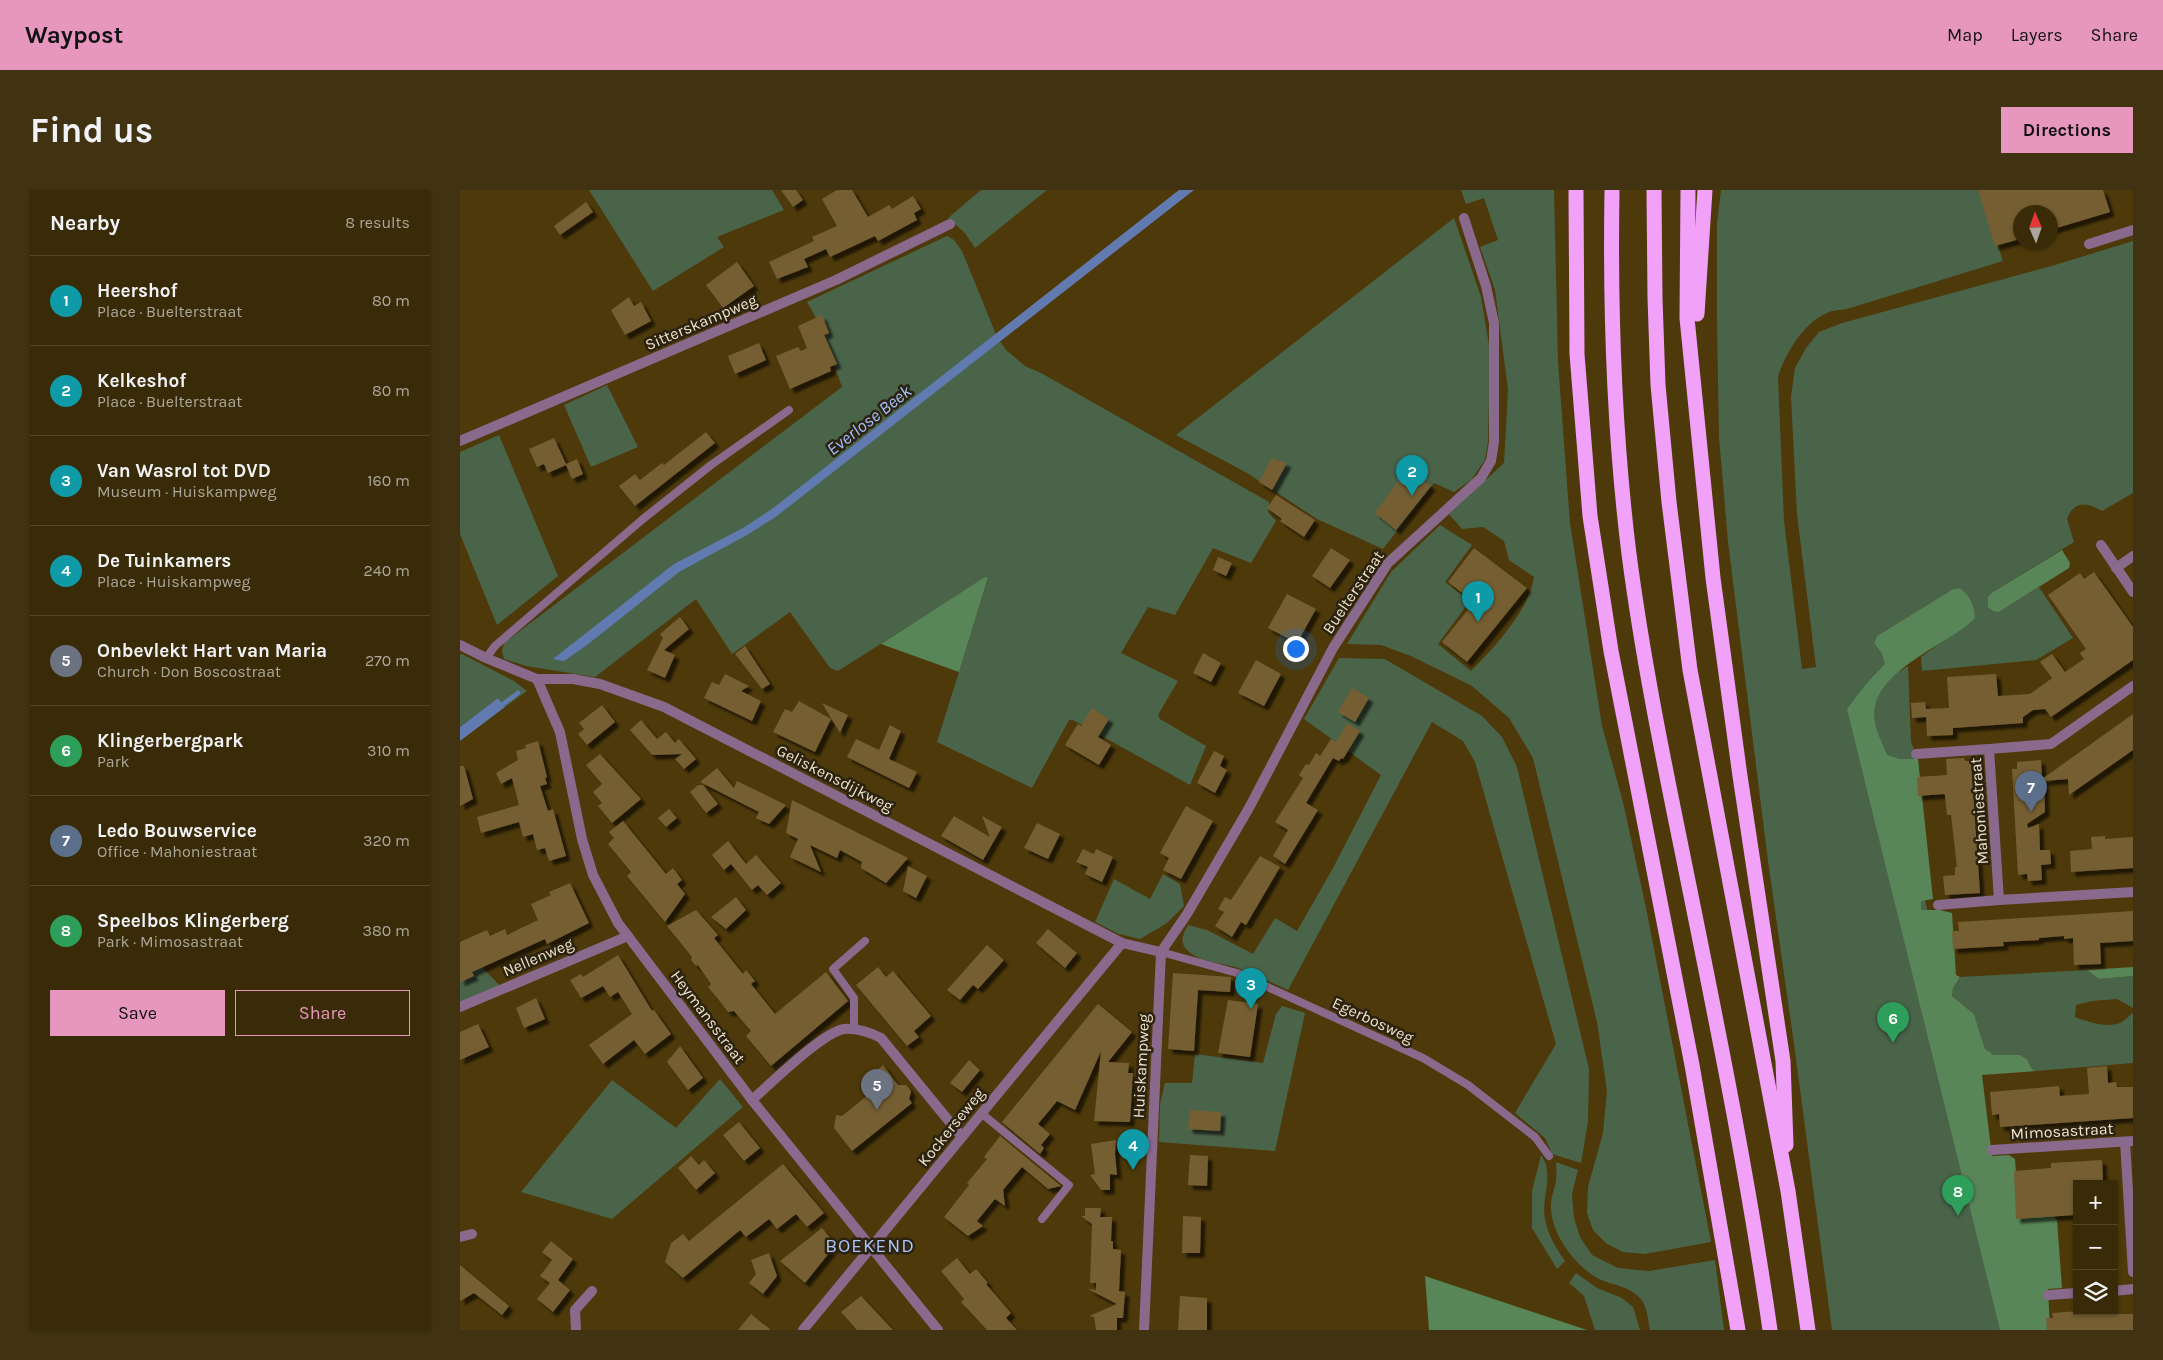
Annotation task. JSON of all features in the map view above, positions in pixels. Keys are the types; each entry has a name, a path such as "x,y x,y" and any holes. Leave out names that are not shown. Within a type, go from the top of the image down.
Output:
{"highway":[{"path":"1576,190 1577,354 1590,516 1611,651 1692,1065 1738,1330"},
{"path":"1612,190 1610,279 1612,349 1629,554 1655,715 1723,1056 1770,1330"},
{"path":"1654,190 1654,298 1658,385 1669,502 1690,670 1788,1191 1808,1330"},
{"path":"1688,190 1687,318 1693,381 1713,578 1783,1061 1788,1191"},
{"path":"1693,381 1705,190"}],"street":[{"name":"Buelterstraat","path":"1161,952 1187,914 1249,808 1333,648 1388,563 1480,478 1491,461 1494,442 1494,323 1486,286 1464,218"},
{"name":"Sitterskampweg","path":"460,441 836,280 950,224"},
{"path":"2089,244 2133,230"},
{"path":"2101,545 2133,592"},
{"path":"2116,568 2133,556"},
{"name":"Geliskensdijkweg","path":"460,645 537,679 573,679 600,684 664,707 1122,943 1161,952"},
{"name":"Heymansstraat","path":"537,679 560,732 582,839 593,875 618,923 752,1100 938,1330"},
{"name":"Mahoniestraat","path":"2000,900 1989,748 2051,744 2133,686"},
{"path":"1916,754 1989,748"},
{"path":"1938,905 2133,892"},
{"name":"Nellenweg","path":"460,1007 628,936"},
{"name":"Kockerseweg","path":"803,1330 1122,943"},
{"name":"Huiskampweg","path":"1144,1330 1161,952"},
{"path":"752,1100 823,1039 842,1029 864,1030 881,1038 962,1137"},
{"path":"2129,1142 2133,1272"},
{"name":"Mimosastraat","path":"1992,1150 2129,1142"},
{"path":"460,1237 472,1234"},
{"path":"2118,1290 2133,1289"},
{"path":"576,1330 575,1310 592,1291"},
{"path":"2048,1295 2073,1293"}],"lane":[{"path":"486,658 495,646 643,519 711,465 789,410"},
{"path":"854,1030 854,998 833,969 865,941"},
{"name":"Egerbosweg","path":"1161,952 1238,973 1423,1058 1468,1085 1535,1136 1549,1156"},
{"path":"981,1114 1069,1185 1042,1219"}],"green space":[{"path":"589,190 772,190 784,210 717,237 724,247 653,291"},
{"path":"981,190 1047,190 975,248 965,233 948,218"},
{"path":"1461,190 1554,190 1558,362 1570,523 1602,726 1623,802 1646,908 1711,1242 1645,1254 1623,1252 1607,1244 1593,1230 1587,1213 1588,1187 1603,1133 1607,1091 1597,1022 1533,758 1509,718 1472,686 1411,656 1381,645 1347,644 1391,572 1440,525 1472,545 1445,582 1470,601 1438,644 1471,671 1490,652 1509,628 1526,602 1531,589 1534,577 1509,560 1504,541 1483,527 1462,529 1449,514 1504,463 1508,390 1495,290 1480,247 1498,240 1484,198 1466,204"},
{"path":"1721,190 1979,190 2003,261 1847,309 1827,313 1819,317 1803,331 1785,359 1778,377 1784,521 1802,669 1816,667 1797,514 1791,397 1795,368 1806,348 1819,332 1842,323 2055,265 2133,241 2133,493 2102,511 2082,504 2073,508 2067,519 2074,542 1993,592 1999,612 2039,587 2073,638 2036,660 1922,671 1921,657 1975,618 1971,601 1960,588 1953,589 1877,636 1874,643 1882,654 1900,671 1908,666 1911,742 1918,759 1905,759 1910,835 2025,1330 1832,1330 1768,861 1728,542 1719,437 1717,223"},
{"path":"1454,218 1481,297 1490,351 1488,442 1485,460 1471,480 1454,492 1434,483 1383,549 1317,519 1247,473 1176,435"},
{"path":"947,236 954,240 962,251 997,337 1006,350 1025,366 1041,373 1269,502 1268,512 1276,521 1251,563 1213,548 1175,615 1148,607 1121,653 1178,681 1158,715 1160,719 1206,746 1190,785 1073,720 1069,720 1032,788 937,742 988,579 986,577 838,671 830,668 790,612 732,654 696,599 595,677 526,666 504,659 502,651 504,643 842,387 823,333 807,302"},
{"path":"607,385 638,447 591,467 564,405"},
{"path":"499,435 558,576 497,625 460,534 460,452"},
{"path":"2062,550 2070,563 2069,568 1999,612 1993,611 1988,607 1988,597 1993,592"},
{"path":"985,577 988,578 959,672 881,644"},
{"path":"1960,588 1971,601 1975,618 1895,675 1882,689 1875,705 1875,723 1887,755 1900,759 1918,759 1933,899 1921,901 1921,910 1940,910 1952,913 1956,975 1960,977 1953,988 1952,996 1974,1014 1985,1049 1994,1055 2020,1055 2027,1059 2032,1069 2036,1071 1982,1075 1992,1156 2009,1155 2015,1159 2019,1214 2052,1214 2057,1220 2062,1288 2048,1289 2050,1330 2000,1330 1847,709 1885,664 1882,654 1874,643 1877,636 1953,589"},
{"path":"462,654 514,681 527,691 505,707 498,698 460,727 460,655"},
{"path":"1339,658 1385,659 1482,716 1502,737 1517,767 1589,1069 1588,1122 1581,1163 1552,1154 1545,1138 1515,1113 1556,1044 1475,762 1463,741 1432,722 1288,990 1238,968 1198,957 1187,950 1183,944 1183,935 1188,925 1207,930 1253,954 1275,918 1297,931 1333,868 1381,775 1304,719"},
{"path":"1163,874 1180,884 1184,906 1167,923 1140,939 1119,934 1095,922 1114,879 1150,899"},
{"path":"460,944 502,988 460,1005"},
{"path":"2133,967 2133,976 2099,979 2087,970"},
{"path":"2087,970 2099,979 2133,976 2133,1008 2117,999 2092,1001 2076,1005 2075,1017 2109,1025 2120,1023 2133,1013 2133,1063 2036,1071 2032,1069 2027,1059 2020,1055 1994,1055 1985,1049 1974,1014 1952,996 1953,988 1960,977"},
{"path":"1282,1006 1305,1013 1275,1151 1159,1142 1160,1104 1165,1083 1192,1083 1195,1054 1263,1063 1276,1014"},
{"path":"720,1079 743,1107 612,1219 521,1192 612,1080 676,1128"},
{"path":"1541,1155 1547,1170 1545,1219 1553,1241 1565,1261 1557,1269 1532,1228 1532,1191"},
{"path":"1556,1162 1578,1170 1572,1194 1574,1218 1580,1237 1592,1255 1618,1268 1649,1271 1715,1260 1724,1330 1650,1330 1646,1309 1636,1294 1601,1280 1582,1267 1566,1248 1554,1226 1551,1201 1556,1179"},
{"path":"1576,1273 1597,1288 1622,1298 1633,1307 1640,1330 1595,1330 1584,1296 1569,1283"},
{"path":"1425,1276 1587,1330 1429,1330"}],"water":[{"path":"1179,190 1194,190 777,516 747,535 679,572 564,661 553,659 674,564 743,528 772,509"},
{"path":"498,698 505,707 460,741 460,727"}],"building":[{"path":"781,190 796,190 803,200 793,207"},
{"path":"837,190 852,190 868,217 889,205 892,209 913,196 921,209 914,213 917,220 878,241 875,236 830,257 826,249 804,259 808,267 777,279 769,262 814,241 812,237 837,226 822,199"},
{"path":"1978,190 2103,190 2110,212 2058,228 2058,205 2013,205 2013,241 1995,246"},
{"path":"586,202 593,212 560,235 554,226"},
{"path":"737,262 754,286 723,308 706,285"},
{"path":"629,297 634,306 641,302 651,321 625,335 611,310"},
{"path":"822,315 829,333 824,335 837,364 830,367 831,371 790,389 776,356 798,347 801,351 807,348 798,326"},
{"path":"759,343 766,360 735,374 728,356"},
{"path":"706,432 715,443 635,506 619,486 635,474 640,480 662,463 664,465"},
{"path":"554,438 566,464 577,459 583,474 572,479 566,465 548,473 544,464 537,467 529,449"},
{"path":"1272,458 1287,463 1272,490 1259,482"},
{"path":"1408,468 1431,486 1396,530 1375,513"},
{"path":"1276,495 1315,520 1304,537 1280,521 1282,519 1267,508"},
{"path":"1331,548 1350,560 1330,588 1312,576"},
{"path":"1474,548 1527,588 1467,662 1442,642 1474,602 1448,582"},
{"path":"1218,557 1232,563 1226,576 1213,570"},
{"path":"2094,572 2133,627 2133,660 2051,717 2045,709 2033,710 2023,717 2023,723 1953,728 1953,735 1927,736 1926,717 1912,718 1911,703 1925,702 1926,709 1949,708 1947,677 1996,674 1998,696 2030,694 2052,678 2040,662 2052,654 2065,672 2084,659 2080,653 2086,649 2048,595 2080,573 2084,579"},
{"path":"1287,594 1316,609 1297,643 1268,628"},
{"path":"680,617 689,629 664,650 675,655 665,678 647,670 663,638 660,634"},
{"path":"745,646 770,684 762,689 735,654"},
{"path":"1203,653 1221,663 1211,682 1193,673"},
{"path":"1256,660 1281,674 1264,706 1238,693"},
{"path":"725,674 749,686 741,691 761,701 752,721 704,698 712,682 719,685"},
{"path":"1352,688 1369,698 1355,722 1338,712"},
{"path":"799,701 831,719 815,752 773,732 785,709 792,712"},
{"path":"822,703 848,715 840,733"},
{"path":"602,705 615,722 587,745 578,734 584,729 579,723"},
{"path":"1092,708 1109,719 1098,737 1111,745 1099,765 1065,745 1078,724 1081,726"},
{"path":"2133,714 2133,750 2069,795 2068,779 2044,781 2045,812 2027,824 2028,828 2039,824 2040,850 2050,850 2051,864 2041,865 2042,880 2028,881 2027,874 2018,875 2012,769 2017,769 2017,762 2041,760 2042,779"},
{"path":"641,720 657,739 666,732 675,743 679,739 696,759 684,769 675,759 682,754 652,755 630,730"},
{"path":"1347,723 1360,731 1343,759 1341,758 1339,761 1333,758 1306,803 1318,810 1285,864 1273,856 1288,830 1275,822 1303,778 1299,775 1306,764 1309,765 1316,753 1320,756 1331,739 1336,742"},
{"path":"890,725 901,731 889,759 917,772 909,788 847,757 856,739 879,750"},
{"path":"538,741 547,777 545,778 547,784 540,786 548,811 553,809 566,856 549,861 545,848 537,850 533,834 523,837 519,822 481,833 477,817 519,805 512,778 501,784 496,773 518,760 516,751 526,748 525,745"},
{"path":"1214,751 1224,756 1220,766 1227,770 1215,793 1197,783"},
{"path":"600,754 641,799 612,823 598,806 602,803 593,792 602,784 586,765"},
{"path":"1964,758 1965,761 1971,761 1980,893 1945,895 1943,876 1955,875 1955,867 1957,867 1951,815 1947,815 1945,795 1918,796 1917,777 1947,775 1946,759"},
{"path":"460,766 464,766 473,799 460,806"},
{"path":"717,768 734,788 737,781 786,805 769,824 756,818 759,812 700,782"},
{"path":"698,785 703,785 718,804 706,813 690,792"},
{"path":"792,800 908,858 886,883 861,868 862,862 840,850 837,858 810,845 821,872 790,857 798,839 786,833"},
{"path":"1186,806 1213,821 1181,879 1163,870 1169,858 1160,853"},
{"path":"669,809 677,818 666,827 658,818"},
{"path":"954,816 990,837 982,816 1002,827 983,860 941,836"},
{"path":"623,821 666,874 673,868 682,880 677,884 685,894 665,922 627,876 631,872 608,844 614,838 609,832"},
{"path":"1037,823 1060,834 1048,859 1024,848"},
{"path":"2105,836 2105,839 2133,837 2133,868 2071,872 2070,851 2092,849 2091,837"},
{"path":"728,841 746,864 756,855 781,883 767,895 758,885 752,890 731,864 724,870 712,855"},
{"path":"1083,849 1094,854 1096,849 1113,857 1102,882 1085,874 1088,867 1076,862"},
{"path":"1260,856 1280,867 1246,925 1241,922 1232,937 1215,926 1224,912 1218,909 1225,897 1231,900"},
{"path":"908,866 927,876 916,898 903,891"},
{"path":"570,883 589,923 547,944 545,939 472,972 474,976 460,982 460,942 487,930 490,936 505,929 507,935 538,920 531,904 551,895 549,892"},
{"path":"736,897 746,910 726,929 711,917"},
{"path":"696,910 718,935 714,938 743,974 746,970 755,981 751,984 775,1014 826,972 848,1001 771,1066 746,1036 751,1031 734,1011 728,1012 708,987 711,984 667,926"},
{"path":"2133,911 2133,941 2100,943 2101,964 2074,965 2073,938 2064,939 2064,936 2039,938 2039,940 2003,942 2004,946 1953,949 1952,931 1959,931 1958,922"},
{"path":"1048,929 1077,953 1065,968 1036,943"},
{"path":"987,945 1004,960 978,989 973,985 960,1000 947,990"},
{"path":"618,955 652,1011 654,1010 671,1034 645,1054 634,1040 603,1064 589,1045 632,1014 618,992 610,997 603,986 581,998 570,980 581,974 583,977"},
{"path":"878,967 886,977 893,971 931,1016 914,1031 919,1037 907,1046 856,985"},
{"path":"1173,973 1231,977 1230,992 1198,990 1194,1051 1168,1049"},
{"path":"536,998 545,1019 524,1028 516,1008"},
{"path":"1228,1000 1258,1004 1250,1057 1218,1053"},
{"path":"1098,1004 1132,1032 1108,1062 1129,1063 1128,1073 1133,1073 1130,1122 1094,1121 1101,1051 1075,1110 1057,1101 1038,1124 1050,1134 1041,1145 1044,1148 1040,1154 1002,1122"},
{"path":"478,1024 489,1047 460,1060 460,1032"},
{"path":"680,1046 703,1078 688,1090 667,1062"},
{"path":"969,1060 980,1070 962,1092 950,1083"},
{"path":"883,1065 898,1085 906,1085 909,1088 911,1092 909,1099 912,1103 852,1151 834,1128 836,1115 842,1116 878,1087 869,1077"},
{"path":"2107,1066 2108,1083 2116,1082 2117,1087 2133,1087 2133,1118 2000,1127 1999,1114 1992,1115 1990,1092 2059,1086 2060,1096 2089,1094 2087,1068"},
{"path":"1190,1110 1221,1112 1220,1131 1188,1129"},
{"path":"739,1122 760,1148 744,1161 723,1135"},
{"path":"1000,1136 1061,1186 1048,1189 1022,1167 1003,1190 1005,1206 995,1199 977,1221 983,1226 968,1236 944,1217 969,1185 967,1183 987,1159 984,1157"},
{"path":"1116,1140 1117,1175 1110,1174 1110,1190 1101,1190 1090,1175 1095,1174 1091,1144"},
{"path":"1190,1155 1208,1156 1207,1186 1188,1185"},
{"path":"691,1156 699,1165 704,1160 715,1173 696,1190 678,1168"},
{"path":"2102,1160 2103,1180 2073,1180 2073,1215 2016,1219 2014,1171 2051,1168 2051,1163"},
{"path":"783,1164 824,1213 807,1227 796,1214 777,1229 769,1219 746,1237 740,1230 683,1278 665,1262 671,1243 683,1234 689,1241"},
{"path":"1085,1208 1101,1208 1100,1217 1112,1217 1111,1241 1113,1241 1113,1249 1121,1250 1119,1291 1125,1292 1123,1318 1117,1318 1117,1330 1096,1330 1094,1317 1089,1316 1117,1304 1088,1289 1096,1290 1096,1283 1090,1283 1092,1224 1081,1216 1085,1216"},
{"path":"1183,1216 1201,1217 1200,1253 1182,1253"},
{"path":"822,1228 831,1239 828,1241 834,1247 805,1283 780,1261"},
{"path":"551,1241 573,1259 558,1280 570,1290 553,1312 537,1299 550,1283 540,1276 552,1260 542,1252"},
{"path":"769,1253 777,1276 763,1294 749,1283 756,1274 751,1260"},
{"path":"957,1258 970,1274 976,1269 988,1283 986,1284 1011,1313 1006,1318 1017,1330 987,1330 961,1302 964,1299 941,1271"},
{"path":"460,1265 509,1306 502,1315 474,1293 460,1301"},
{"path":"861,1296 893,1330 857,1330 841,1312"},
{"path":"1180,1296 1207,1298 1207,1330 1178,1330"},
{"path":"2073,1312 2073,1315 2133,1314 2133,1330 2047,1330 2046,1318 2053,1318 2052,1313"},
{"path":"751,1314 771,1330 738,1330"}],"waterway":[{"name":"Everlose Beek","path":"499,707 518,693"}],"place":[{"name":"Kelkeshof","path":"1412,496"},
{"name":"Heershof","path":"1478,622"},
{"name":"Ledo Bouwservice","path":"2031,812"},
{"name":"Van Wasrol tot DVD","path":"1251,1009"},
{"name":"Klingerbergpark","path":"1893,1043"},
{"name":"Onbevlekt Hart van Maria","path":"877,1110"},
{"name":"De Tuinkamers","path":"1133,1170"},
{"name":"Speelbos Klingerberg","path":"1958,1216"}],"district":[{"name":"BOEKEND","path":"870,1246"}]}
